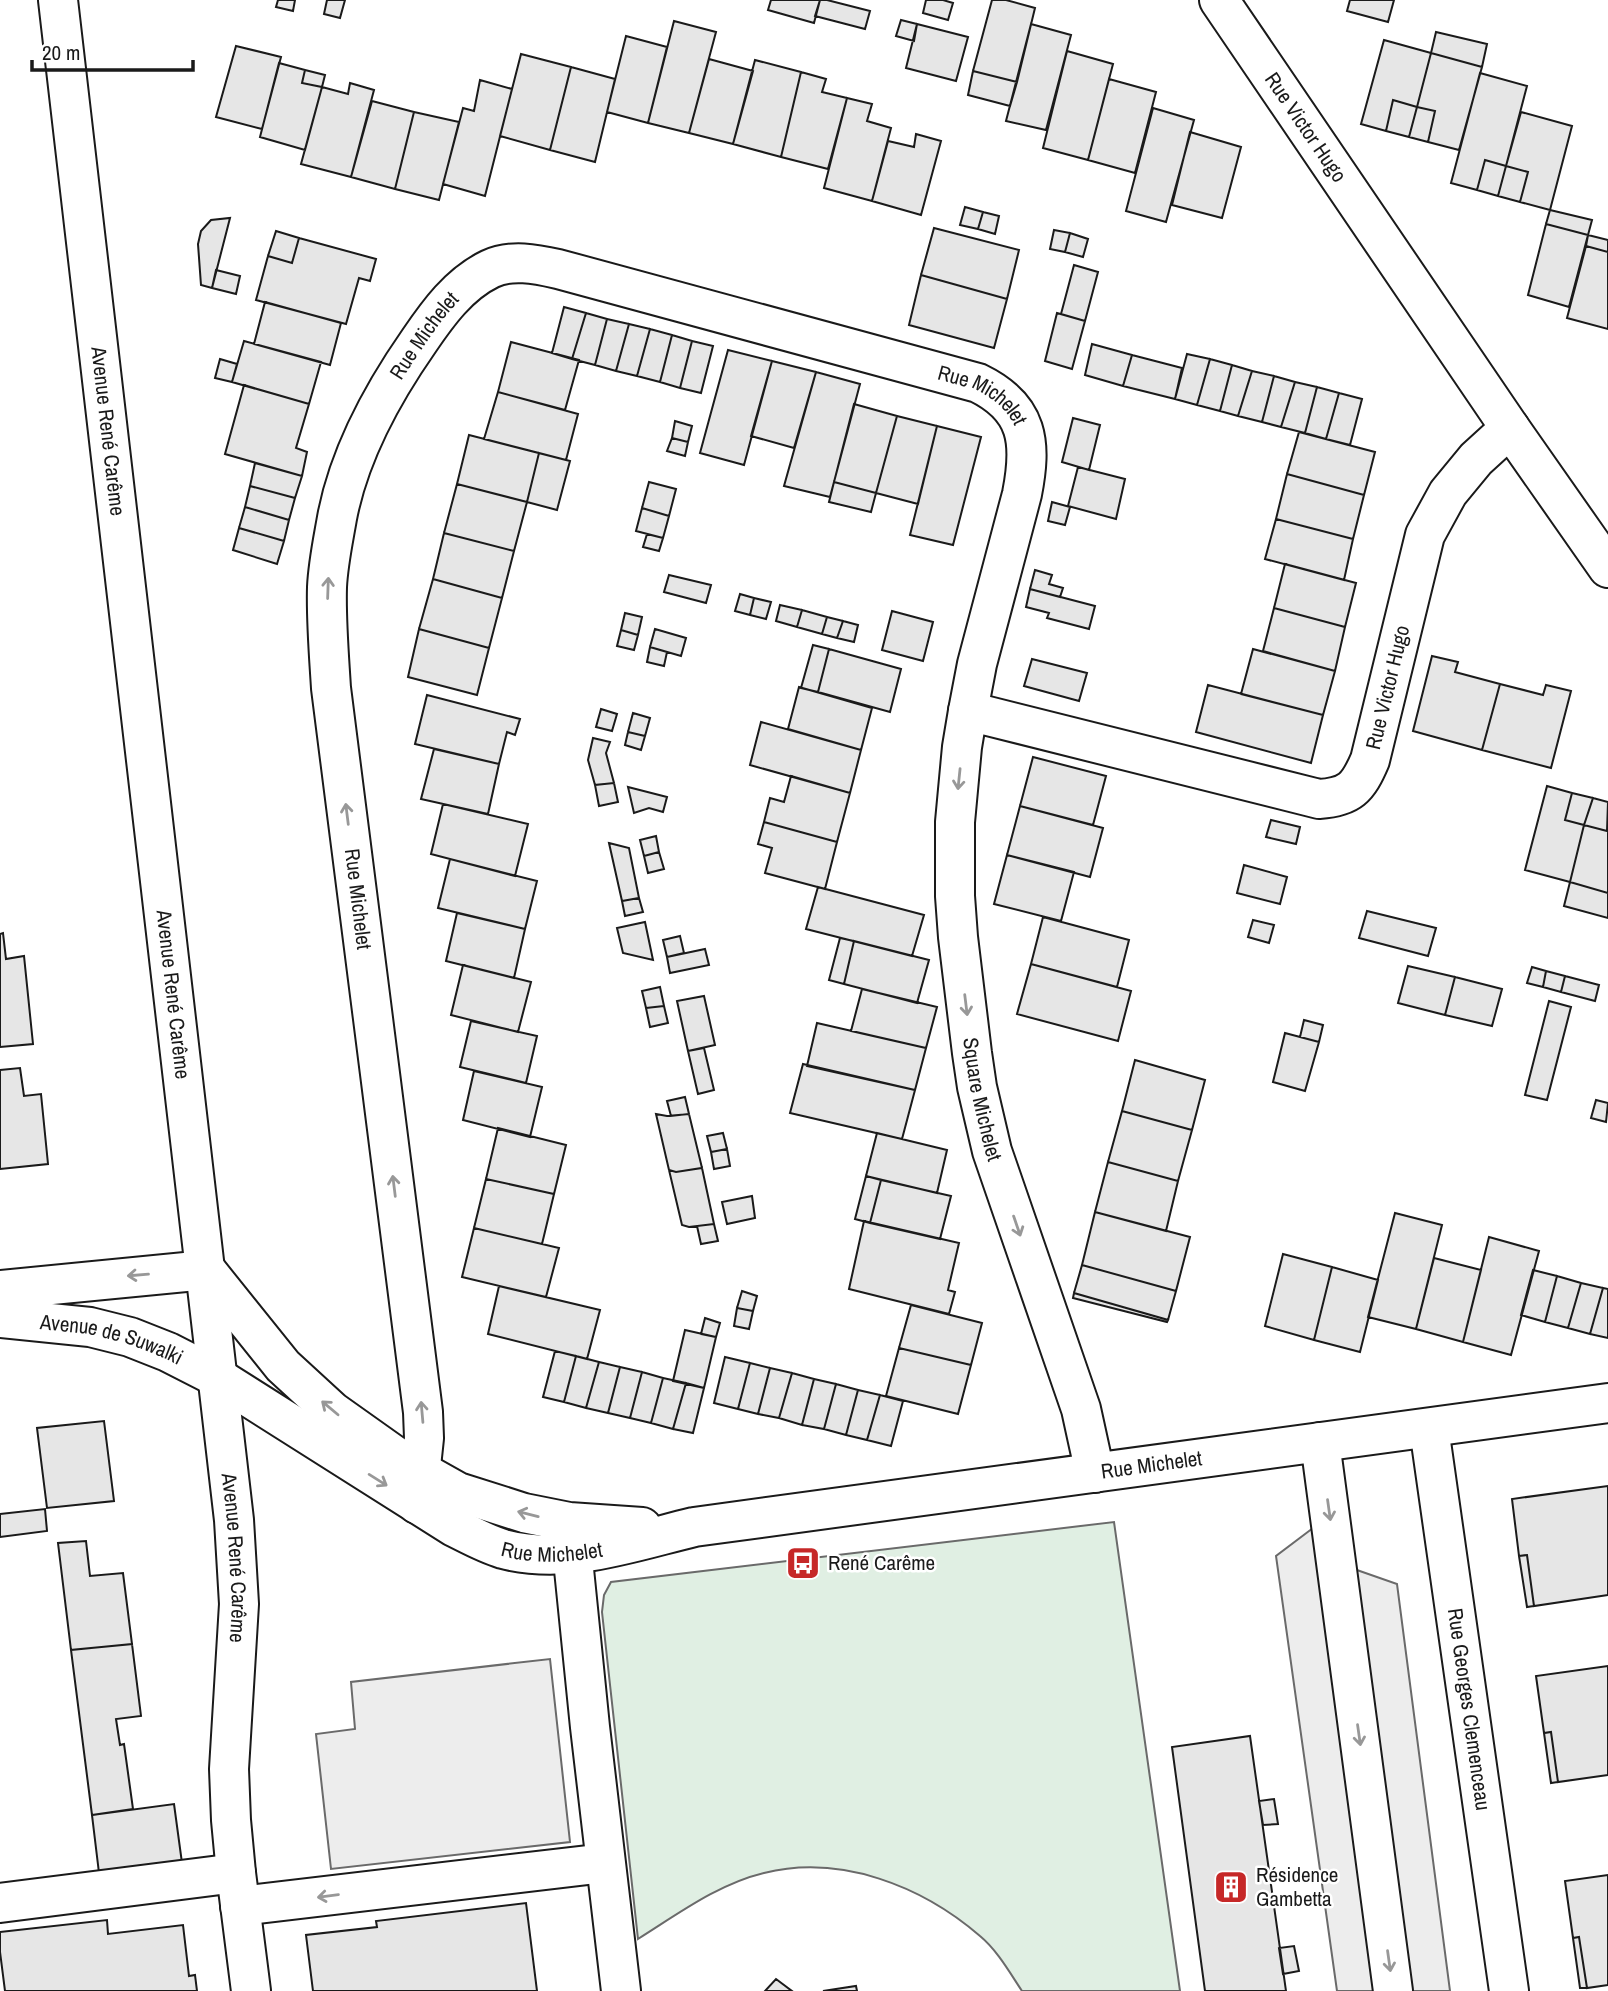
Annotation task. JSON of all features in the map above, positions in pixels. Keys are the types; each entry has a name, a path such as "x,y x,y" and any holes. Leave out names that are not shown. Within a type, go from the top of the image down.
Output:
{"street":[{"name":"Avenue René Carême","path":"58,0 234,1520 239,1584 229,1769 231,1820 251,1991"},
{"name":"Rue Victor Hugo","path":"1219,0 1608,568"},
{"name":"Rue Michelet","path":"419,1488 424,1437 423,1412 333,702 327,585 337,516 356,454 383,396 428,329 457,293 475,278 492,268 530,263 978,383 993,391 1013,408 1019,419 1027,453 1026,473 977,664 968,711"},
{"name":"Rue Victor Hugo","path":"968,711 1319,799 1337,797 1352,789 1363,776 1370,760 1425,535 1448,493 1476,459 1510,428"},
{"name":"Square Michelet","path":"968,711 955,822 955,896 977,1087 1000,1178 1081,1409 1095,1473"},
{"name":"Avenue de Suwalki","path":"0,1290 206,1270"},
{"name":"Rue Michelet","path":"206,1270 290,1373 357,1429 401,1460 419,1488 454,1527 503,1549 539,1554 570,1538 611,1547 694,1527 1608,1403"},
{"name":"Avenue de Suwalki","path":"0,1318 67,1323 121,1334 168,1352 217,1377"},
{"name":"Rue Michelet","path":"217,1377 419,1488"},
{"name":"Rue Georges Clemenceau","path":"1429,1428 1509,1991"},
{"path":"1320,1442 1393,1991"},
{"path":"570,1538 621,1991"},
{"path":"0,1903 238,1890 396,1888 605,1863"}],"green space":[{"path":"1114,1522 1180,1991 1022,1991 986,1942 933,1902 879,1879 851,1871 822,1868 793,1868 764,1873 731,1884 638,1939 602,1612 604,1595 611,1582"}],"shaded area":[{"path":"1313,1528 1378,1991 1337,1991 1276,1556"},
{"path":"1354,1569 1397,1584 1450,1991 1410,1991"},
{"path":"550,1659 570,1842 331,1869 316,1734 355,1729 351,1682"}],"building":[{"path":"278,0 295,0 293,11 276,7"},
{"path":"327,0 345,0 340,18 324,14"},
{"path":"771,0 820,0 814,23 768,10"},
{"path":"820,0 870,11 865,29 815,16"},
{"path":"926,0 953,3 948,20 923,13"},
{"path":"992,0 1006,0 1035,8 1017,82 973,71"},
{"path":"1350,0 1394,0 1388,22 1347,11"},
{"path":"901,20 917,24 914,41 896,36"},
{"path":"674,21 716,32 689,133 648,123"},
{"path":"917,24 968,37 956,81 906,68"},
{"path":"1031,24 1071,35 1046,130 1006,121"},
{"path":"1436,32 1487,44 1482,67 1431,53"},
{"path":"626,36 667,47 648,123 607,112"},
{"path":"1384,40 1431,53 1417,107 1393,100 1386,131 1361,124"},
{"path":"236,46 281,57 262,129 216,117"},
{"path":"1067,51 1113,64 1088,160 1043,148"},
{"path":"1431,53 1482,67 1459,150 1428,142 1435,111 1417,107"},
{"path":"521,54 571,67 550,150 500,136"},
{"path":"709,59 753,71 733,144 689,133"},
{"path":"755,60 801,72 781,157 733,144"},
{"path":"279,63 305,70 302,83 322,87 305,150 260,137"},
{"path":"571,67 615,79 595,162 550,150"},
{"path":"305,70 325,75 322,87 302,83"},
{"path":"973,71 1017,82 1010,106 968,95"},
{"path":"801,72 826,79 822,92 847,98 828,169 781,157"},
{"path":"1480,73 1527,86 1506,166 1485,160 1477,190 1451,183"},
{"path":"1109,79 1156,92 1135,173 1088,160"},
{"path":"480,80 512,89 485,196 443,184 463,108 474,111"},
{"path":"350,83 374,90 351,177 301,164 322,87 348,94"},
{"path":"847,98 872,104 867,121 891,128 872,201 824,188"},
{"path":"1393,100 1417,107 1409,137 1386,131"},
{"path":"372,101 414,112 395,189 351,177"},
{"path":"1417,107 1435,111 1428,142 1409,137"},
{"path":"1153,108 1194,120 1166,222 1126,211"},
{"path":"414,112 459,122 439,200 395,189"},
{"path":"1521,112 1572,126 1550,210 1520,202 1528,172 1506,166"},
{"path":"1190,132 1241,147 1222,218 1172,205"},
{"path":"916,134 941,141 921,215 872,201 888,141 914,147"},
{"path":"1485,160 1506,166 1498,196 1477,190"},
{"path":"1506,166 1528,172 1520,202 1498,196"},
{"path":"965,207 983,212 978,229 960,225"},
{"path":"1550,210 1592,220 1588,235 1546,224"},
{"path":"983,212 999,216 995,234 978,229"},
{"path":"230,218 212,288 201,285 198,244 201,231 211,220"},
{"path":"1546,224 1588,235 1569,307 1528,295"},
{"path":"934,228 1019,250 1007,299 921,275"},
{"path":"1054,230 1070,233 1065,252 1050,249"},
{"path":"276,231 299,238 292,263 268,256"},
{"path":"1070,233 1088,239 1083,257 1065,252"},
{"path":"1588,235 1608,240 1608,252 1586,246"},
{"path":"299,238 376,259 370,281 359,278 346,324 256,300 268,256 292,263"},
{"path":"1586,246 1608,252 1608,329 1567,318"},
{"path":"1074,265 1098,272 1085,321 1061,314"},
{"path":"216,270 240,276 236,294 212,288"},
{"path":"921,275 1007,299 994,348 909,325"},
{"path":"265,302 341,323 330,365 254,344"},
{"path":"564,307 586,313 572,359 552,353"},
{"path":"586,313 607,319 595,365 572,359"},
{"path":"1057,313 1085,321 1072,369 1045,361"},
{"path":"607,319 629,324 616,371 595,365"},
{"path":"629,324 650,329 637,376 616,371"},
{"path":"650,329 672,335 660,382 637,376"},
{"path":"672,335 692,341 680,388 660,382"},
{"path":"244,341 321,362 309,404 232,382"},
{"path":"692,341 713,346 701,393 680,388"},
{"path":"511,342 579,360 565,410 498,392"},
{"path":"1092,344 1132,355 1123,386 1085,375"},
{"path":"728,350 772,361 744,465 700,453"},
{"path":"1187,354 1210,359 1197,405 1175,399"},
{"path":"1132,355 1182,368 1175,399 1123,386"},
{"path":"220,359 237,364 232,382 215,378"},
{"path":"1210,359 1232,365 1220,411 1197,405"},
{"path":"772,361 816,372 794,448 751,436"},
{"path":"1232,365 1252,371 1238,416 1220,411"},
{"path":"1252,371 1274,376 1262,422 1238,416"},
{"path":"816,372 860,384 830,497 784,486"},
{"path":"1274,376 1295,382 1281,427 1262,422"},
{"path":"1295,382 1317,387 1305,433 1281,427"},
{"path":"244,385 309,404 296,448 307,452 302,476 225,454"},
{"path":"1317,387 1339,393 1326,439 1305,433"},
{"path":"498,392 578,414 566,460 484,439"},
{"path":"1339,393 1362,399 1350,445 1326,439"},
{"path":"854,404 897,416 876,493 834,482"},
{"path":"897,416 937,426 918,504 876,493"},
{"path":"1073,418 1100,425 1089,470 1062,462"},
{"path":"675,421 692,426 688,442 672,438"},
{"path":"937,426 981,437 953,545 910,535"},
{"path":"1299,432 1375,452 1364,495 1287,474"},
{"path":"469,435 539,453 527,502 457,484"},
{"path":"672,438 688,442 685,456 667,451"},
{"path":"539,453 570,461 557,510 527,502"},
{"path":"255,463 302,476 295,498 250,486"},
{"path":"1078,467 1125,479 1116,519 1068,506"},
{"path":"1287,474 1364,495 1353,539 1276,519"},
{"path":"649,482 676,489 669,516 642,508"},
{"path":"834,482 876,493 871,512 829,502"},
{"path":"457,484 527,502 514,551 444,533"},
{"path":"250,486 295,498 289,520 245,507"},
{"path":"1052,502 1070,507 1065,525 1048,521"},
{"path":"245,507 289,520 284,541 239,528"},
{"path":"642,508 669,516 663,538 636,531"},
{"path":"1276,519 1353,539 1344,580 1265,559"},
{"path":"239,528 284,541 277,564 233,550"},
{"path":"444,533 514,551 502,598 433,579"},
{"path":"647,534 663,538 659,551 643,547"},
{"path":"1285,564 1356,583 1345,627 1274,608"},
{"path":"1035,570 1052,575 1049,584 1063,588 1060,597 1030,589"},
{"path":"669,575 711,585 706,603 664,592"},
{"path":"433,579 502,598 489,648 419,629"},
{"path":"1030,589 1095,606 1089,629 1047,618 1049,613 1026,607"},
{"path":"740,594 754,598 750,615 735,611"},
{"path":"754,598 771,602 766,619 750,615"},
{"path":"780,605 802,610 797,627 776,621"},
{"path":"1274,608 1345,627 1335,671 1263,651"},
{"path":"802,610 827,617 822,634 797,627"},
{"path":"892,611 933,622 923,661 882,650"},
{"path":"625,613 642,617 638,635 621,630"},
{"path":"827,617 843,621 837,638 822,634"},
{"path":"843,621 858,625 854,642 837,638"},
{"path":"419,629 489,648 477,695 408,677"},
{"path":"655,629 686,638 681,656 650,647"},
{"path":"621,630 638,635 634,650 617,646"},
{"path":"813,645 829,649 818,692 801,688"},
{"path":"650,647 667,652 664,666 647,662"},
{"path":"829,649 901,669 890,712 818,692"},
{"path":"1253,649 1335,671 1323,715 1241,694"},
{"path":"1432,656 1458,662 1455,672 1500,684 1482,750 1413,731"},
{"path":"1032,659 1087,673 1079,701 1024,686"},
{"path":"1500,684 1543,695 1546,685 1571,691 1551,768 1482,750"},
{"path":"1208,685 1323,715 1311,763 1196,732"},
{"path":"799,687 872,708 861,750 788,729"},
{"path":"427,695 520,719 515,735 507,732 499,764 415,744"},
{"path":"601,709 617,714 612,731 596,727"},
{"path":"633,713 650,718 645,736 628,732"},
{"path":"761,722 861,750 850,793 750,765"},
{"path":"628,732 645,736 641,750 625,745"},
{"path":"593,738 610,742 606,753 614,783 595,785 588,760"},
{"path":"434,749 499,764 488,814 421,799"},
{"path":"1033,757 1106,776 1093,825 1020,806"},
{"path":"791,776 850,793 837,842 764,822 770,798 784,802"},
{"path":"614,783 618,802 599,806 595,785"},
{"path":"1547,786 1572,793 1565,820 1584,825 1570,882 1525,870"},
{"path":"628,787 667,797 663,812 649,808 634,813"},
{"path":"1572,793 1593,798 1584,825 1565,820"},
{"path":"1593,798 1608,802 1607,831 1584,825"},
{"path":"443,804 528,824 515,876 431,854"},
{"path":"1020,806 1103,828 1090,877 1007,855"},
{"path":"1271,820 1300,827 1296,844 1266,837"},
{"path":"764,822 837,842 825,889 765,873 772,848 758,844"},
{"path":"1584,825 1607,831 1608,827 1608,893 1570,882"},
{"path":"656,836 659,852 644,856 640,840"},
{"path":"609,843 629,848 639,898 622,901"},
{"path":"659,852 664,869 648,873 644,856"},
{"path":"1007,855 1074,872 1061,921 994,904"},
{"path":"450,859 537,881 525,929 438,908"},
{"path":"1244,865 1287,877 1280,904 1237,893"},
{"path":"1570,882 1608,893 1608,918 1564,906"},
{"path":"818,887 924,915 912,956 806,929"},
{"path":"639,898 643,912 625,916 622,901"},
{"path":"1367,911 1436,928 1428,956 1359,938"},
{"path":"457,913 525,929 514,978 446,961"},
{"path":"1043,917 1129,940 1117,987 1031,964"},
{"path":"1253,920 1274,925 1269,943 1248,937"},
{"path":"645,922 653,960 623,953 617,928"},
{"path":"3,933 6,959 24,956 33,1044 0,1047 0,934"},
{"path":"680,936 684,953 667,957 663,940"},
{"path":"840,938 854,941 844,984 829,980"},
{"path":"854,941 929,960 917,1003 844,984"},
{"path":"705,949 709,965 670,973 667,957"},
{"path":"1031,964 1131,991 1118,1041 1017,1014"},
{"path":"463,965 531,982 518,1032 451,1015"},
{"path":"1408,966 1455,977 1445,1015 1398,1003"},
{"path":"1532,967 1546,971 1543,987 1527,983"},
{"path":"1546,971 1565,976 1561,992 1543,987"},
{"path":"1565,976 1599,985 1595,1001 1561,992"},
{"path":"1455,977 1502,989 1492,1026 1445,1015"},
{"path":"660,987 664,1006 646,1008 642,991"},
{"path":"862,989 937,1007 926,1048 851,1031"},
{"path":"704,996 715,1045 688,1051 677,1001"},
{"path":"1549,1001 1571,1007 1547,1100 1525,1095"},
{"path":"664,1006 668,1023 650,1027 646,1008"},
{"path":"1304,1020 1323,1025 1319,1042 1300,1037"},
{"path":"471,1021 537,1036 526,1083 460,1067"},
{"path":"817,1023 926,1048 915,1090 807,1066"},
{"path":"1285,1033 1319,1042 1305,1091 1273,1082"},
{"path":"704,1048 714,1090 698,1094 688,1051"},
{"path":"1135,1060 1205,1080 1192,1130 1122,1111"},
{"path":"803,1064 915,1090 902,1139 790,1113"},
{"path":"20,1068 24,1096 41,1094 48,1164 0,1169 0,1070"},
{"path":"474,1071 542,1087 530,1137 463,1120"},
{"path":"685,1097 689,1114 671,1116 667,1101"},
{"path":"1596,1100 1608,1103 1606,1122 1591,1118"},
{"path":"1122,1111 1192,1130 1178,1181 1108,1162"},
{"path":"656,1114 689,1114 702,1168 676,1172 669,1170"},
{"path":"498,1128 566,1145 554,1194 486,1179"},
{"path":"723,1133 727,1149 711,1152 707,1136"},
{"path":"877,1133 947,1150 937,1193 866,1176"},
{"path":"727,1149 730,1166 714,1169 711,1152"},
{"path":"1108,1162 1178,1181 1166,1231 1095,1212"},
{"path":"702,1168 714,1224 689,1227 682,1225 669,1170 676,1172"},
{"path":"866,1176 881,1180 870,1223 855,1219"},
{"path":"486,1179 554,1194 542,1244 474,1228"},
{"path":"881,1180 951,1196 940,1239 870,1223"},
{"path":"752,1196 755,1218 727,1224 722,1202"},
{"path":"1095,1212 1190,1237 1176,1291 1082,1265"},
{"path":"1395,1213 1442,1225 1416,1329 1368,1317"},
{"path":"864,1221 959,1243 948,1290 955,1292 949,1314 849,1289"},
{"path":"714,1224 718,1241 701,1244 697,1226"},
{"path":"474,1228 559,1248 546,1297 462,1277"},
{"path":"1489,1237 1539,1251 1511,1355 1463,1342"},
{"path":"1283,1254 1332,1267 1314,1340 1265,1326"},
{"path":"1434,1258 1481,1270 1463,1342 1416,1329"},
{"path":"1082,1265 1176,1291 1168,1320 1074,1293"},
{"path":"1332,1267 1378,1280 1360,1352 1314,1340"},
{"path":"1533,1270 1557,1276 1545,1322 1521,1315"},
{"path":"1557,1276 1581,1283 1568,1328 1545,1322"},
{"path":"1581,1283 1603,1288 1590,1334 1568,1328"},
{"path":"499,1286 600,1310 587,1359 488,1334"},
{"path":"1603,1288 1608,1289 1608,1338 1590,1334"},
{"path":"742,1291 757,1296 753,1311 737,1308"},
{"path":"1074,1293 1168,1320 1167,1322 1073,1298"},
{"path":"911,1305 982,1323 971,1365 899,1348"},
{"path":"737,1308 753,1311 749,1329 734,1326"},
{"path":"705,1318 720,1323 716,1337 701,1334"},
{"path":"685,1330 716,1337 704,1388 673,1381"},
{"path":"899,1348 971,1365 958,1414 886,1396"},
{"path":"555,1351 576,1356 564,1402 543,1397"},
{"path":"576,1356 599,1362 586,1408 564,1402"},
{"path":"725,1357 750,1363 738,1409 714,1403"},
{"path":"599,1362 620,1367 608,1413 586,1408"},
{"path":"750,1363 770,1368 758,1414 738,1409"},
{"path":"620,1367 642,1372 630,1418 608,1413"},
{"path":"770,1368 792,1373 779,1418 758,1414"},
{"path":"642,1372 663,1378 651,1423 630,1418"},
{"path":"792,1373 814,1379 802,1425 779,1418"},
{"path":"663,1378 686,1383 673,1429 651,1423"},
{"path":"814,1379 836,1384 824,1429 802,1425"},
{"path":"686,1383 704,1388 693,1433 673,1429"},
{"path":"836,1384 858,1390 846,1435 824,1429"},
{"path":"858,1390 880,1395 867,1440 846,1435"},
{"path":"880,1395 903,1401 891,1446 867,1440"},
{"path":"104,1421 114,1501 47,1508 37,1428"},
{"path":"1608,1486 1608,1595 1534,1606 1527,1555 1519,1556 1512,1499"},
{"path":"45,1509 47,1531 0,1537 0,1514"},
{"path":"86,1541 90,1576 123,1573 132,1644 71,1650 58,1543"},
{"path":"1527,1555 1534,1606 1527,1607 1519,1556"},
{"path":"132,1644 141,1716 116,1719 120,1745 124,1744 133,1809 92,1815 71,1650"},
{"path":"1608,1666 1608,1775 1558,1782 1551,1732 1544,1733 1536,1676"},
{"path":"1551,1732 1558,1782 1551,1783 1544,1733"},
{"name":"Résidence Gambetta","path":"1250,1736 1286,1991 1205,1991 1172,1747"},
{"path":"1274,1799 1278,1824 1263,1825 1259,1801"},
{"path":"174,1804 182,1863 99,1873 92,1815"},
{"path":"1608,1875 1608,1985 1587,1988 1579,1937 1573,1938 1565,1881"},
{"path":"526,1903 537,1991 313,1991 306,1935 377,1927 376,1921"},
{"path":"107,1920 108,1934 183,1925 189,1976 195,1975 197,1991 5,1991 0,1932"},
{"path":"1579,1937 1587,1988 1580,1988 1573,1938"},
{"path":"1294,1946 1299,1971 1283,1974 1279,1948"},
{"path":"776,1979 792,1991 765,1991"},
{"path":"856,1986 857,1991 823,1991"}],"place":[{"name":"René Carême","path":"803,1563"},
{"name":"Résidence Gambetta","path":"1231,1887"}]}
